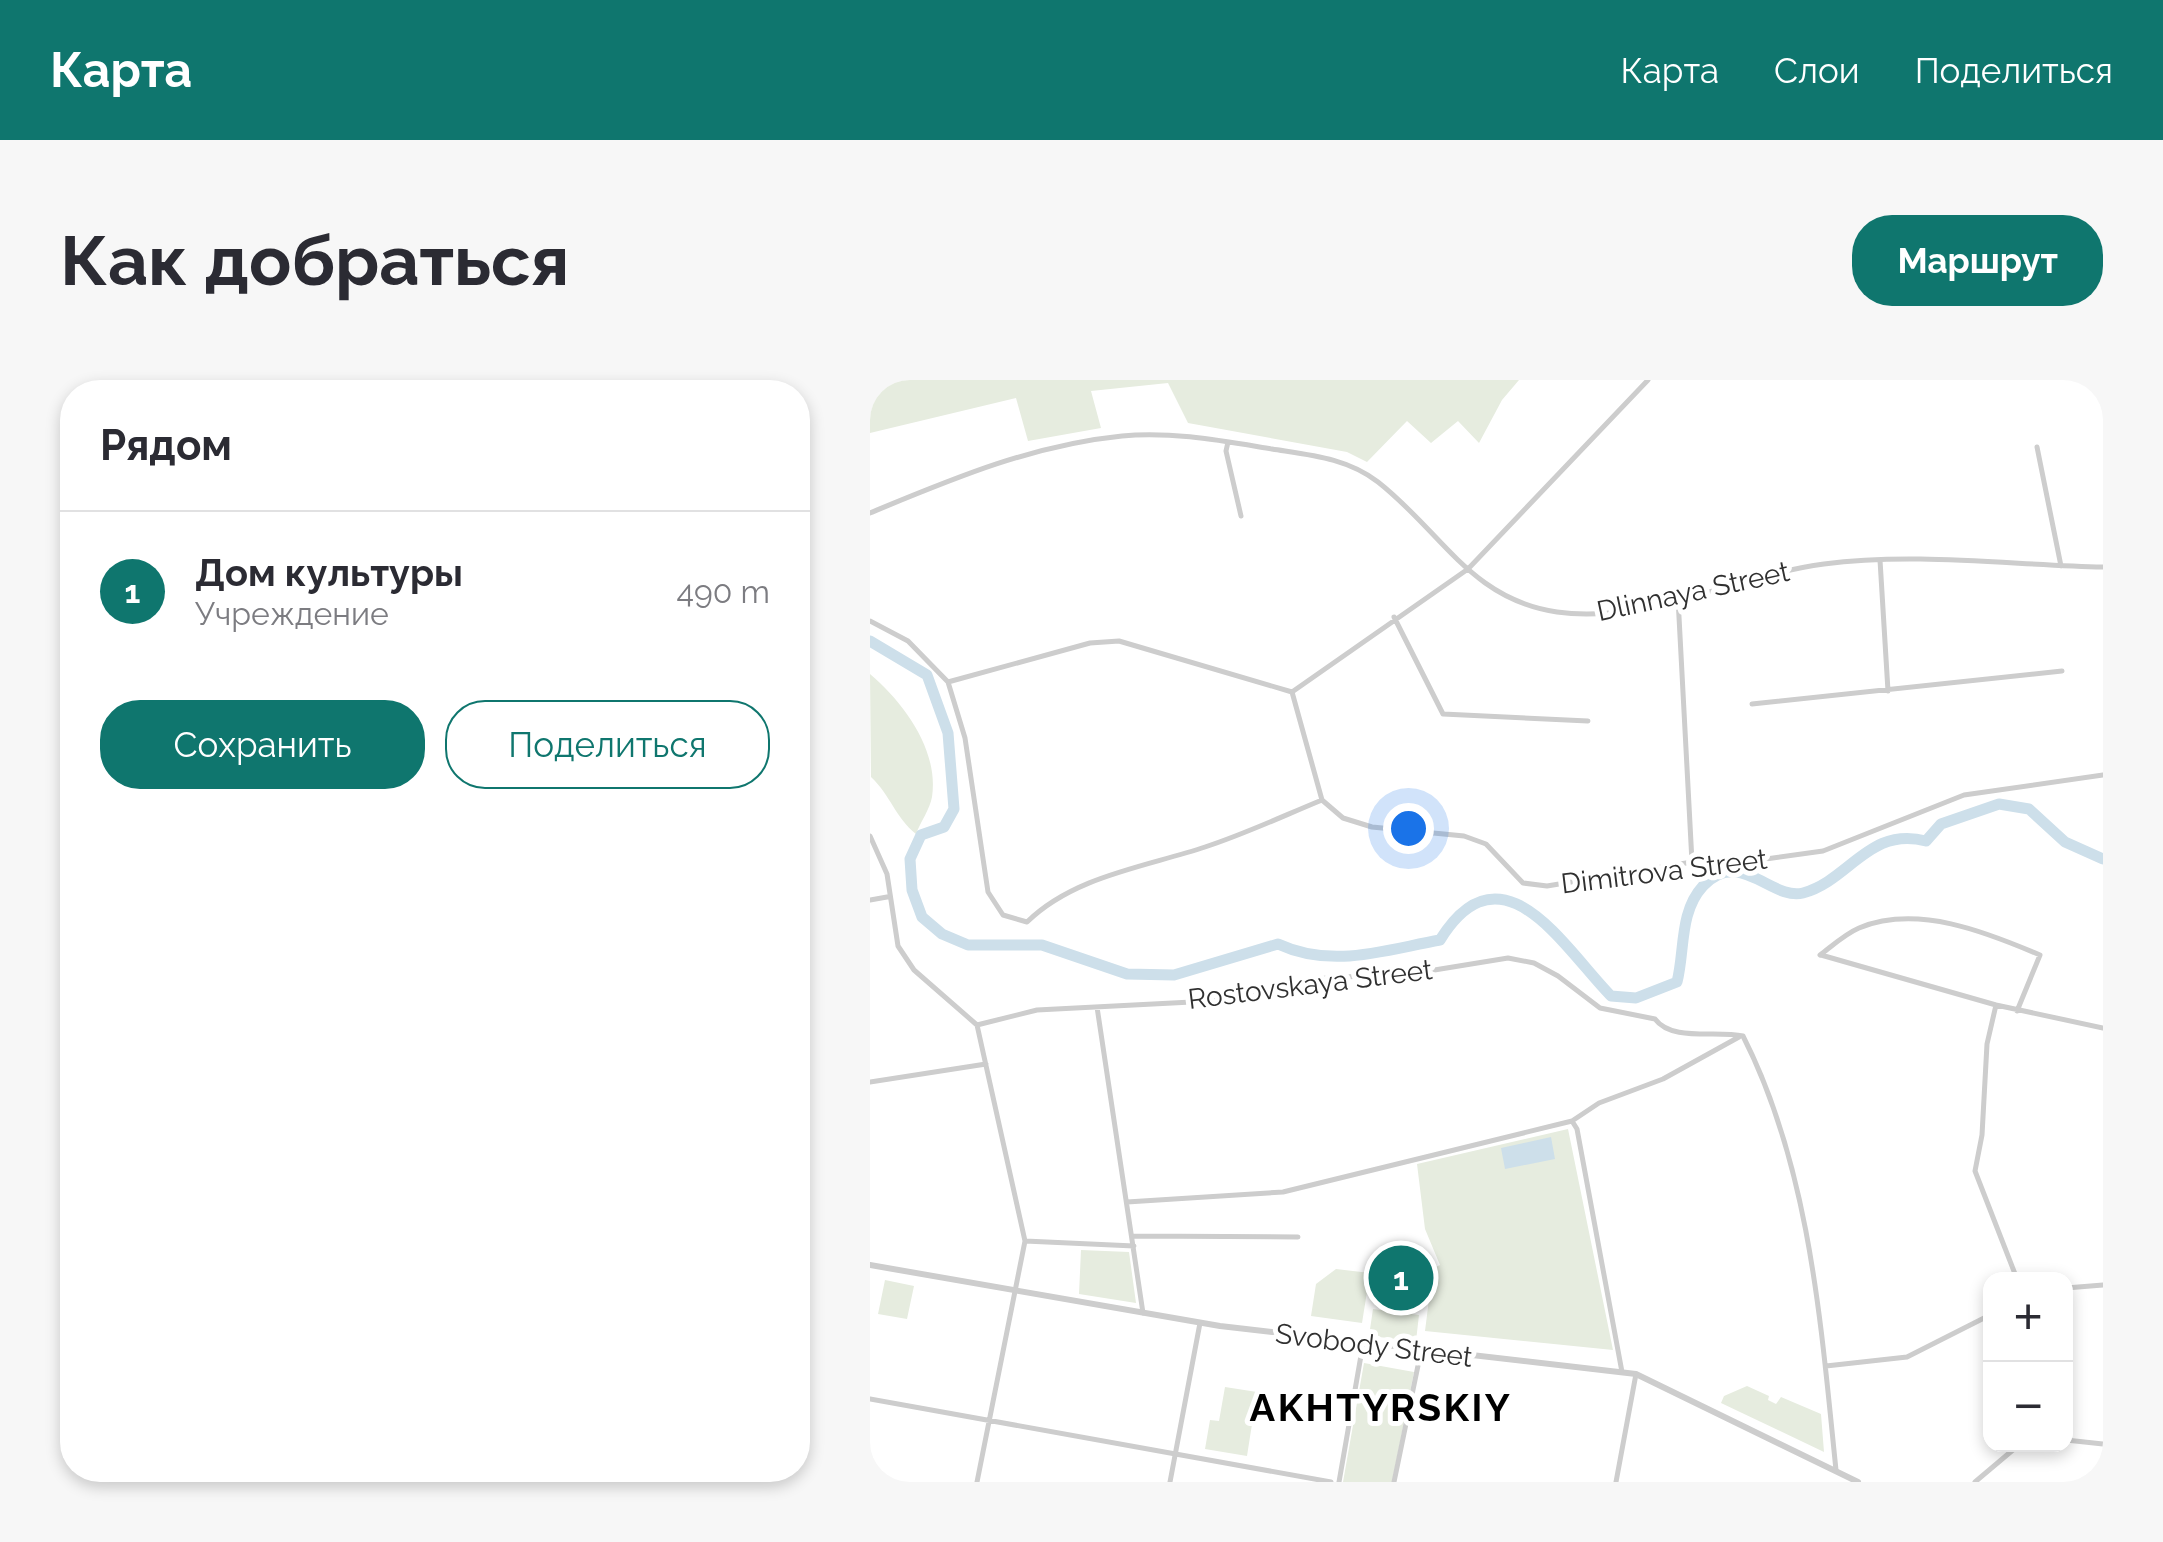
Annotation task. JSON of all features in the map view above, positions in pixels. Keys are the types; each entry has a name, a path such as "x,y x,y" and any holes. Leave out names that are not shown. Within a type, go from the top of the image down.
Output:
{"street":[{"path":"1292,692 1394,617 1468,569 1648,380"},
{"name":"Dlinnaya Street","path":"870,514 1025,454 1124,436 1228,442 1340,460 1377,481 1468,569 1510,602 1560,613 1606,614 1822,564 1880,560 2103,567"},
{"path":"1228,442 1241,516"},
{"path":"2037,448 2062,566"},
{"path":"1880,560 1888,691"},
{"path":"1678,598 1692,862"},
{"path":"1394,617 1444,714 1588,722"},
{"path":"870,621 908,640 948,682 965,738 988,892 1003,915 1026,922 1041,908 1096,880 1208,846 1322,800 1292,692"},
{"path":"948,682 1090,643 1119,641 1292,692"},
{"path":"1752,704 2062,671"},
{"name":"Dimitrova Street","path":"1322,800 1343,818 1372,827 1464,836 1486,844 1522,883 1547,886 1692,862 1759,860 1823,851 1964,796 2103,775"},
{"path":"870,836 887,874 898,946 914,970 977,1025 1025,1241 978,1482"},
{"path":"870,900 888,897"},
{"path":"2017,1010 2040,955 2001,938 1914,917 1857,929 1820,955 1996,1006 2103,1028"},
{"name":"Rostovskaya Street","path":"977,1025 1037,1010 1211,1001 1309,979 1416,973 1508,958 1534,964 1558,976 1600,1008 1654,1019 1661,1027 1676,1032 1723,1031 1743,1036"},
{"path":"1996,1006 1987,1044 1975,1171 2014,1272"},
{"path":"1098,1007 1143,1314"},
{"path":"1127,1202 1283,1192 1572,1121 1743,1036 1780,1126 1800,1211 1826,1366 1834,1482"},
{"path":"870,1082 986,1064"},
{"path":"1572,1121 1577,1129 1622,1372"},
{"path":"1132,1236 1298,1237"},
{"path":"1025,1241 1134,1246"},
{"name":"Svobody Street","path":"870,1266 1200,1323 1636,1374 1858,1482"},
{"path":"2073,1287 2103,1285"},
{"path":"1826,1366 1907,1357 1983,1319"},
{"path":"1170,1482 1200,1323"},
{"path":"870,1399 1335,1482 1363,1344"},
{"path":"1394,1482 1422,1351"},
{"path":"1616,1482 1636,1374"},
{"path":"2073,1441 2103,1444"},
{"path":"1977,1480 2010,1452"},
{"path":"1977,1480 1992,1482"}],"shaded area":[{"path":"870,380 1519,380 1502,400 1479,443 1458,421 1431,443 1407,421 1367,462 1347,452 1188,423 1168,383 1091,391 1101,428 1028,441 1016,398 870,433"},
{"path":"870,674 906,713 930,762 932,797 916,834 871,777"},
{"path":"1568,1129 1613,1350 1425,1331 1433,1268 1440,1265 1425,1229 1417,1164"},
{"path":"1081,1250 1129,1252 1136,1303 1079,1294"},
{"path":"1336,1269 1370,1273 1362,1323 1311,1316 1316,1284"},
{"path":"885,1280 914,1286 907,1319 878,1314"},
{"path":"1373,1309 1419,1315 1416,1341 1369,1336"},
{"path":"1364,1363 1414,1372 1392,1482 1343,1482"},
{"path":"1747,1386 1769,1396 1768,1400 1776,1404 1781,1397 1821,1414 1824,1452 1721,1403 1724,1396"},
{"path":"1225,1387 1257,1392 1247,1456 1205,1449 1210,1420 1219,1421"}],"water":[{"path":"1551,1137 1555,1159 1505,1169 1501,1148"}],"waterway":[{"path":"870,641 927,675 948,733 954,809 944,827 921,835 910,859 912,890 922,917 942,934 968,945 1042,945 1127,974 1174,975 1278,944 1318,955 1378,952 1440,940 1463,912 1486,900 1509,901 1531,912 1553,931 1611,996 1636,998 1677,982 1690,908 1695,896 1716,875 1742,873 1779,890 1803,893 1834,877 1874,847 1906,838 1926,841 1941,824 1999,804 2029,809 2065,842 2103,859"}],"place":[{"name":"Дом культуры","path":"1401,1278"}],"district":[{"name":"AKHTYRSKIY","path":"1381,1408"}]}
